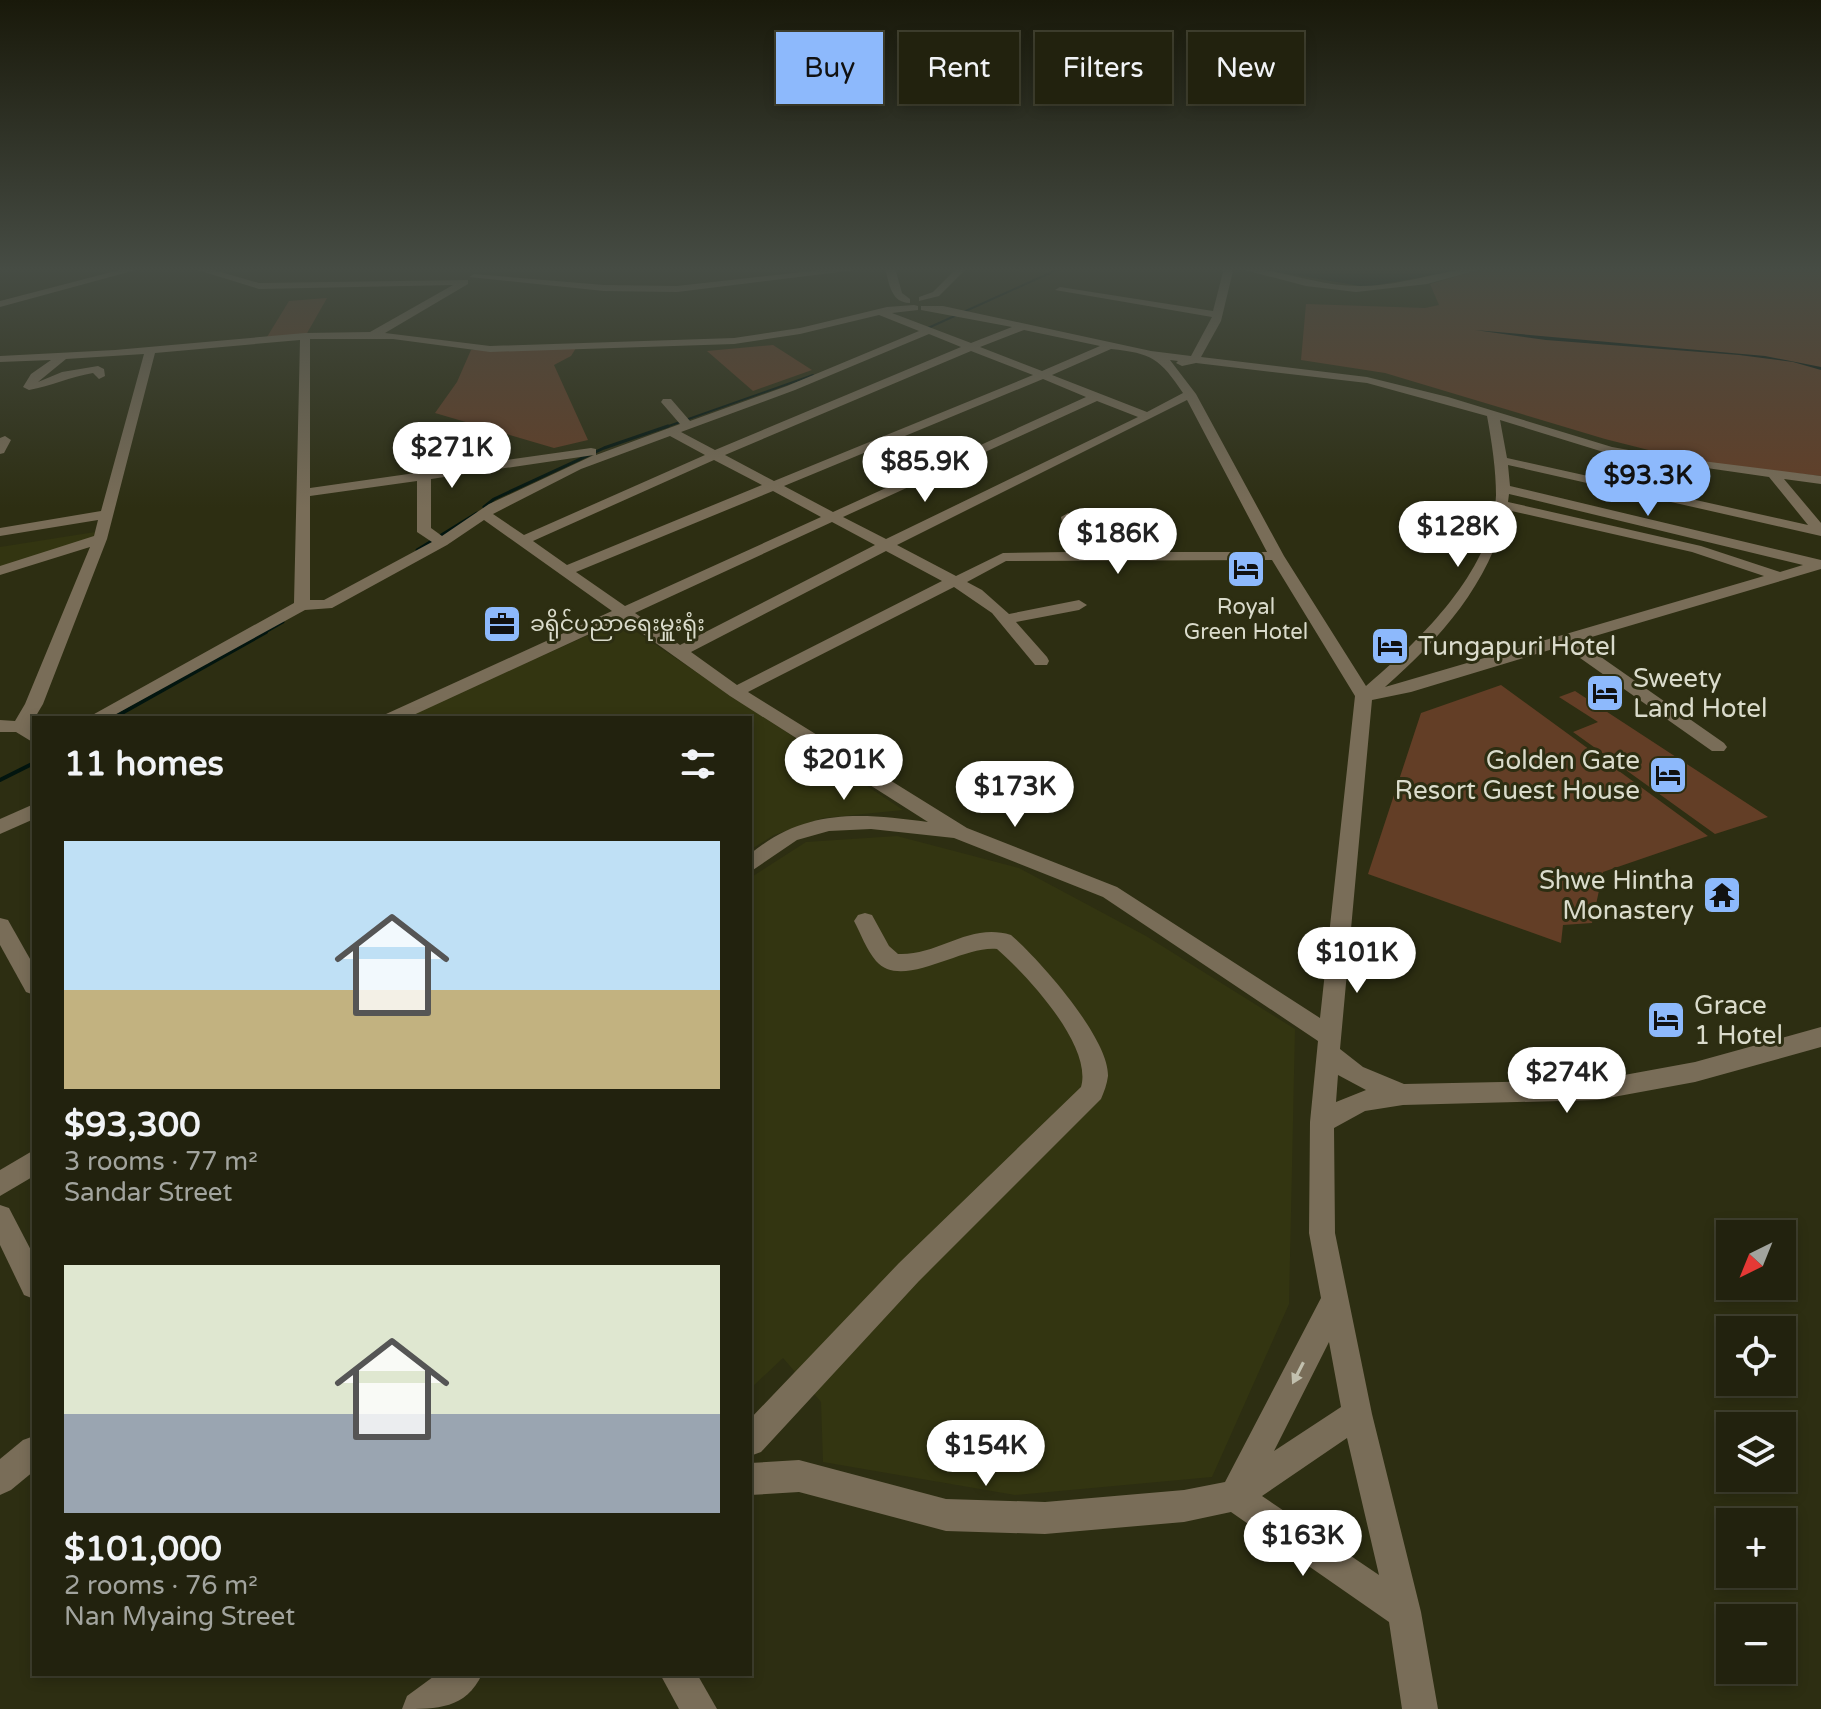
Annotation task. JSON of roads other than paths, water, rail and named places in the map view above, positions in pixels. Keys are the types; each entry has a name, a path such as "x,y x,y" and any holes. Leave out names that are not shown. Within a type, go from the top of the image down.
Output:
{"street":[{"path":"0,359 175,348"},
{"path":"305,348 302,493 310,605"},
{"path":"480,348 528,348"},
{"path":"100,716 310,605 327,605 438,539 576,466 669,431 684,422 791,388 884,348"},
{"path":"522,541 820,408 971,348 1149,417"},
{"path":"565,571 1105,348"},
{"path":"1110,348 1164,360 1194,360 1367,380 1401,387 1610,450 1821,480"},
{"path":"1194,360 1200,348"},
{"path":"0,726 27,732 34,704 100,539 150,350"},
{"path":"63,356 35,376 29,387 53,382 66,374 98,369 99,376"},
{"path":"0,374 17,358"},
{"path":"1164,360 1190,394 1277,556 1364,696 1328,1045 1322,1122 1322,1233 1333,1303 1357,1414 1404,1612 1420,1709"},
{"path":"679,652 884,545 1149,417 1190,394"},
{"path":"396,716 1095,397"},
{"path":"667,402 684,422"},
{"path":"1364,696 1399,667 1460,601 1481,570 1502,505 1501,460 1493,415"},
{"path":"669,431 977,593 1006,619 1041,661"},
{"path":"302,493 597,451"},
{"path":"1501,460 1821,532"},
{"path":"1773,474 1821,532"},
{"path":"424,475 424,532 431,532 438,539"},
{"path":"1501,488 1820,564"},
{"path":"1502,505 1696,549 1781,577"},
{"path":"0,532 107,514"},
{"path":"485,514 736,692 960,833 1110,892 1328,1045 1355,1074 1403,1095"},
{"path":"1068,517 1076,557"},
{"path":"0,571 100,539"},
{"path":"736,692 1003,557 1277,556"},
{"path":"1364,696 1405,688 1820,564"},
{"path":"1006,619 1079,605"},
{"path":"1564,639 1718,747"},
{"path":"0,827 32,812"},
{"path":"752,864 790,835 837,824 890,825 960,833"},
{"path":"752,1439 909,1272 1092,1092 1096,1075 1092,1056 1061,1007 1036,971 1003,941 976,940 907,963 893,961 886,958 865,921"},
{"path":"0,926 32,982"},
{"path":"1322,1122 1361,1101 1403,1095 1597,1090 1695,1072 1821,1037"},
{"path":"0,1184 32,1163"},
{"path":"0,1217 32,1281"},
{"path":"1234,1496 1333,1303"},
{"path":"752,1479 799,1476 946,1515 1045,1518 1184,1506 1234,1496 1357,1414"},
{"path":"0,1479 32,1453"},
{"path":"1234,1496 1404,1612"},
{"path":"420,1709 462,1676"},
{"path":"678,1676 699,1709"}],"waterway":[{"path":"663,428 813,375"},
{"path":"484,507 494,499 604,448 668,426"},
{"path":"417,550 477,513"},
{"path":"262,634 283,622"},
{"path":"117,716 266,632"},
{"path":"0,780 32,764"}],"place":[{"name":"Royal Green Hotel","path":"1246,569"},
{"name":"ခရိုင်ပညာရေးမှူးရုံး","path":"502,624"},
{"name":"Tungapuri Hotel","path":"1390,646"},
{"name":"Sweety Land Hotel","path":"1605,693"},
{"name":"Golden Gate Resort Guest House","path":"1668,775"},
{"name":"Shwe Hintha Monastery","path":"1722,895"},
{"name":"Grace 1 Hotel","path":"1666,1020"}]}
